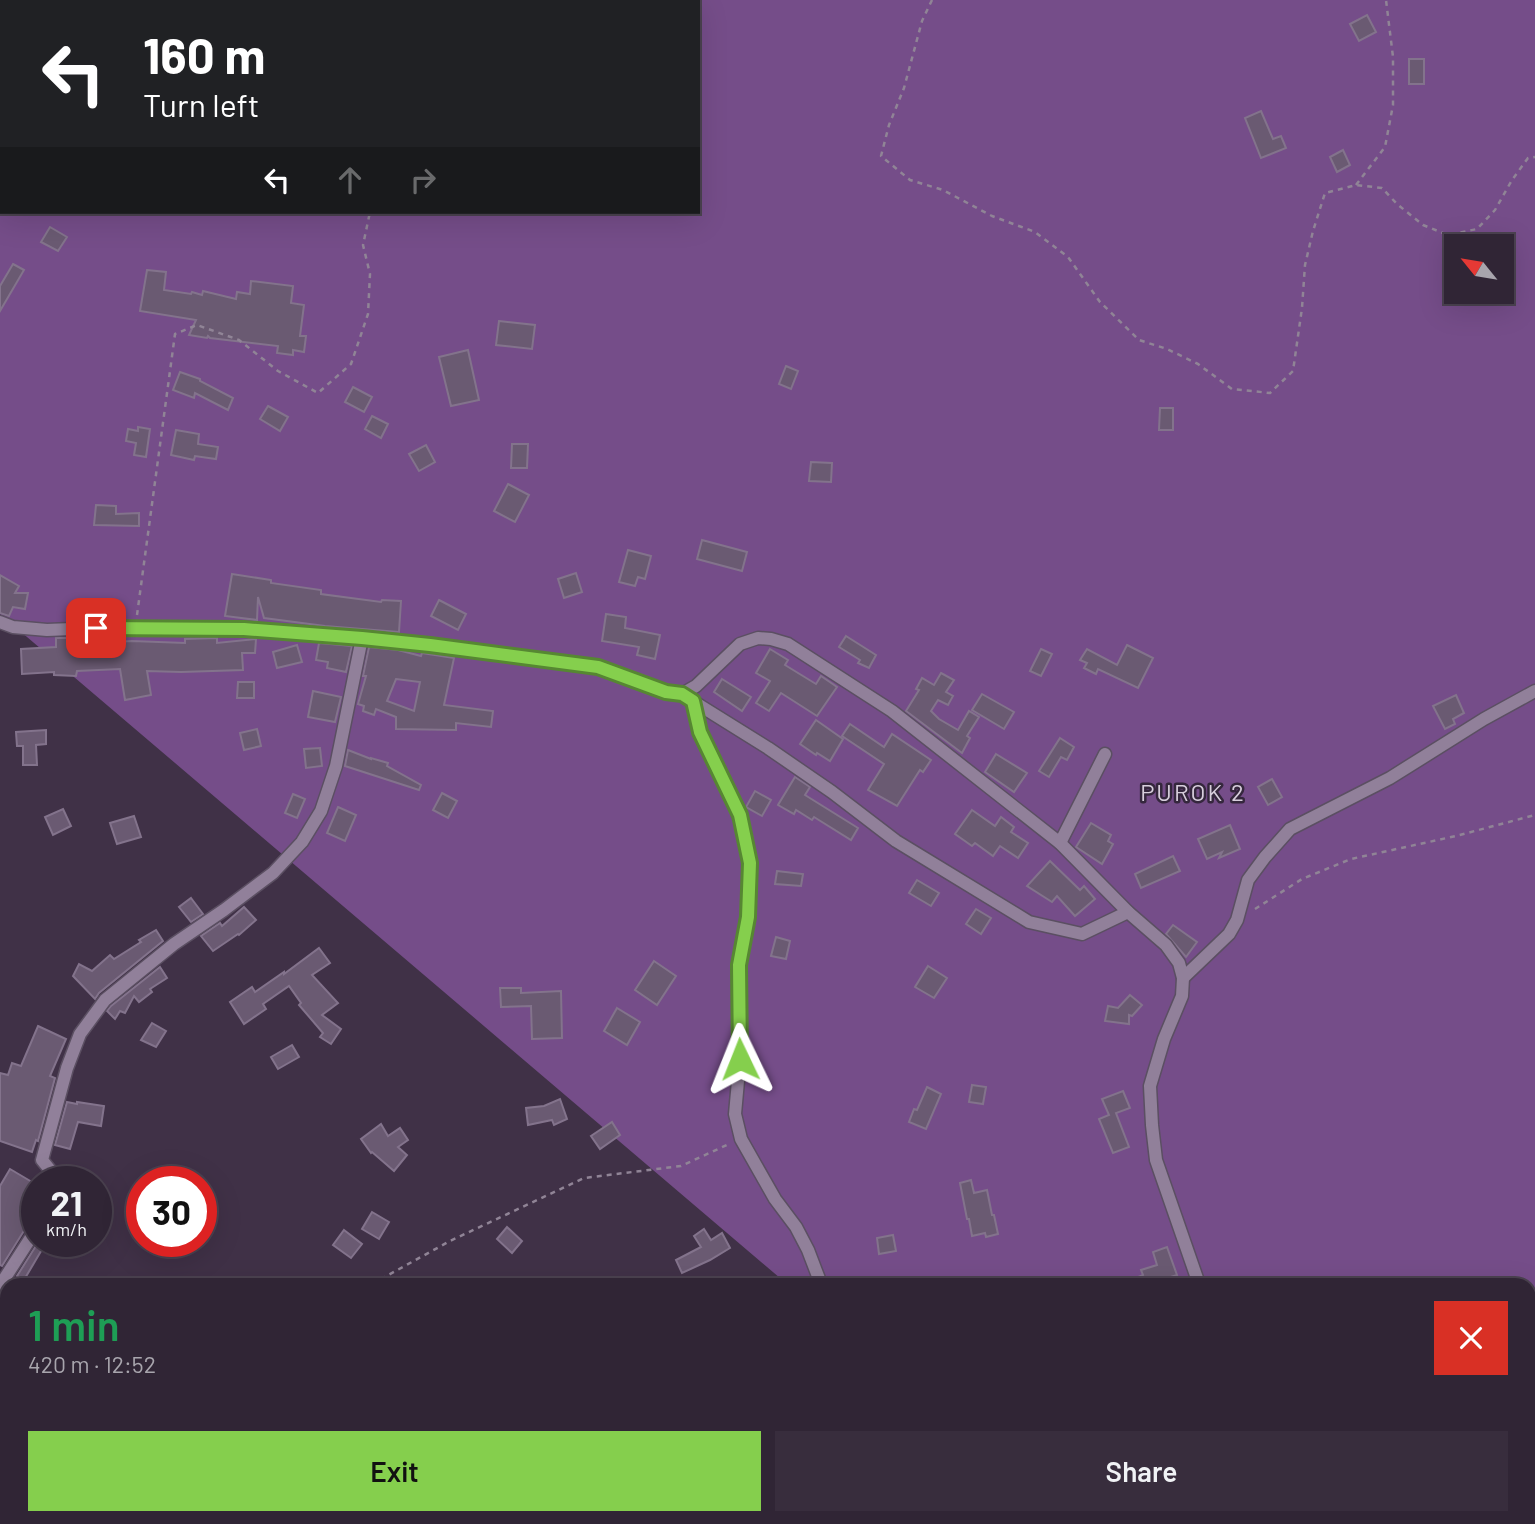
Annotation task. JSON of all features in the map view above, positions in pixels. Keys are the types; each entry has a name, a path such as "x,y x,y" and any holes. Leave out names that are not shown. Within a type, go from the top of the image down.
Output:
{"street":[{"path":"0,622 13,627 47,630 244,629 362,638 598,667 687,697 811,777 895,841 1029,922 1082,934 1128,912"},
{"path":"47,1166 42,1160 68,1068 80,1034 105,1000 174,944 273,873 302,842 321,811 336,766 362,638"},
{"path":"687,697 740,644 758,638 788,644 892,711 1060,843 1128,912 1166,945 1180,963 1184,978 1182,996 1164,1039 1150,1086 1152,1125 1156,1160 1197,1278"},
{"path":"1184,978 1229,934 1237,920 1248,880 1290,829 1391,778 1484,719 1535,691"},
{"path":"687,697 700,732 740,815 750,863 748,917 739,965 740,1059 735,1114 741,1139 775,1199 796,1227 819,1278"},
{"path":"1060,843 1105,754"},
{"path":"5,1278 21,1253"}],"path":[{"path":"932,0 922,21 904,88 888,125 881,156 910,180 943,190 992,216 1035,232 1068,257 1100,302 1139,340 1167,349 1198,364 1232,389 1270,393 1293,371 1305,265 1312,231 1325,193 1356,185 1382,188 1423,225 1448,235 1476,229 1495,210 1528,158 1535,157"},
{"path":"1356,185 1385,147 1393,105 1393,57 1386,0"},
{"path":"136,628 176,334 197,325 239,340 278,371 317,393 351,364 368,314 370,274 363,245 370,214"},
{"path":"1237,920 1302,879 1352,859 1535,815"},
{"path":"383,1278 450,1241 584,1178 681,1166 741,1139"}],"shaded area":[{"path":"700,0 1535,0 1535,1278 780,1278 0,614 0,214 700,214"}],"building":[{"path":"1367,15 1376,32 1359,41 1350,24"},
{"path":"1409,59 1424,59 1424,84 1409,84"},
{"path":"1261,111 1273,139 1281,136 1286,148 1261,158 1245,118"},
{"path":"1343,150 1350,165 1337,172 1330,157"},
{"path":"50,227 67,237 58,251 41,242"},
{"path":"13,264 24,270 0,311 0,286"},
{"path":"147,270 166,272 164,290 202,295 203,291 236,299 237,292 250,294 251,281 293,286 291,303 304,305 300,336 306,336 304,352 293,350 293,355 277,353 278,346 189,335 196,320 140,311"},
{"path":"499,321 535,325 532,349 496,345"},
{"path":"468,350 479,400 451,406 439,357"},
{"path":"786,366 798,371 791,389 779,384"},
{"path":"180,372 200,379 233,398 228,410 195,393 194,398 173,390"},
{"path":"353,387 372,397 364,412 345,402"},
{"path":"268,406 288,417 280,431 260,419"},
{"path":"1160,408 1173,408 1173,430 1159,430"},
{"path":"372,416 388,424 381,438 365,429"},
{"path":"138,427 150,429 146,457 134,455 136,443 126,441 128,429 138,431"},
{"path":"176,430 199,434 198,444 218,447 216,459 195,456 194,460 171,455"},
{"path":"512,444 528,444 527,468 511,468"},
{"path":"426,445 435,462 419,471 409,454"},
{"path":"811,462 832,463 831,482 809,481"},
{"path":"508,484 529,495 515,522 494,511"},
{"path":"96,505 116,506 116,514 139,513 139,526 94,525"},
{"path":"702,540 747,552 742,571 697,559"},
{"path":"628,550 651,556 645,579 638,577 635,586 619,582"},
{"path":"576,573 582,592 564,598 558,579"},
{"path":"232,574 321,590 321,594 381,602 401,601 399,632 264,618 258,597 257,620 225,616"},
{"path":"0,575 19,586 15,593 28,593 25,609 13,607 9,616 0,613"},
{"path":"439,600 466,614 458,630 431,616"},
{"path":"606,614 626,617 625,628 660,635 655,659 637,655 639,647 602,641"},
{"path":"846,636 876,655 869,668 858,663 860,660 839,647"},
{"path":"56,638 78,638 78,644 132,641 185,643 185,639 217,638 217,643 256,639 255,653 242,653 243,670 147,671 151,695 125,700 120,669 77,671 76,676 54,675 54,672 22,674 21,649 56,647"},
{"path":"319,643 352,646 346,672 327,668 328,662 316,660"},
{"path":"297,645 302,662 277,668 273,652"},
{"path":"1127,645 1153,658 1138,688 1098,669 1096,674 1084,668 1087,663 1080,660 1087,649 1117,665"},
{"path":"369,647 421,656 422,653 454,658 444,705 493,711 491,727 456,723 456,730 396,729 396,717 376,709 374,715 363,711 364,706 358,704 366,676 363,676","holes":["396,679 420,682 414,711 387,701"]},
{"path":"770,649 788,660 785,665 816,684 821,676 837,687 817,716 781,693 769,711 756,703 770,681 756,673"},
{"path":"1041,649 1052,654 1041,676 1030,671"},
{"path":"941,673 954,680 946,692 953,696 948,705 938,700 931,711 958,730 969,711 979,717 967,736 970,738 962,753 906,711 919,690 916,689 922,678 934,685"},
{"path":"722,679 751,697 742,711 714,692"},
{"path":"238,682 254,682 254,698 237,698"},
{"path":"313,691 341,697 335,722 308,717"},
{"path":"982,694 1014,712 1004,729 972,710"},
{"path":"1456,695 1464,713 1453,719 1455,724 1445,729 1433,706"},
{"path":"816,720 843,739 830,761 800,744"},
{"path":"850,724 884,747 892,734 931,760 923,772 920,770 897,806 868,790 884,764 842,736"},
{"path":"257,729 261,746 244,750 240,733"},
{"path":"46,730 46,744 36,745 37,765 23,765 23,746 17,746 16,732"},
{"path":"1060,738 1074,747 1067,760 1061,757 1049,777 1039,771"},
{"path":"320,748 322,766 306,768 304,749"},
{"path":"348,750 388,763 387,766 421,785 419,790 345,766"},
{"path":"996,754 1027,773 1014,792 985,772"},
{"path":"795,777 810,787 805,795 858,828 851,840 814,817 812,820 796,810 794,814 778,805"},
{"path":"1272,779 1282,797 1268,805 1258,787"},
{"path":"755,791 771,800 762,816 746,807"},
{"path":"442,793 457,801 448,818 433,810"},
{"path":"293,794 305,799 297,818 285,813"},
{"path":"338,807 356,815 345,841 327,833"},
{"path":"63,809 71,826 53,835 45,817"},
{"path":"972,810 995,826 1001,817 1014,827 1011,832 1028,843 1018,858 1000,846 993,856 975,843 972,846 955,834"},
{"path":"134,816 141,837 117,844 110,823"},
{"path":"1091,823 1111,835 1108,841 1113,844 1102,864 1076,847"},
{"path":"1230,825 1240,849 1219,858 1222,852 1207,859 1198,839"},
{"path":"1173,856 1180,871 1141,888 1135,874"},
{"path":"1050,861 1080,890 1084,886 1095,899 1075,916 1057,896 1052,902 1027,886"},
{"path":"777,871 803,874 801,886 775,884"},
{"path":"917,880 939,893 931,906 909,893"},
{"path":"191,898 203,914 191,922 179,907"},
{"path":"244,907 256,920 239,935 213,951 201,936 220,923 222,926"},
{"path":"976,909 991,918 981,934 966,924"},
{"path":"1173,925 1197,942 1186,957 1166,934"},
{"path":"156,930 163,941 95,999 73,976 79,964 92,971 110,955 114,959"},
{"path":"776,937 790,941 786,959 771,956"},
{"path":"319,948 330,963 312,975 338,1003 322,1015 341,1029 331,1044 320,1037 323,1033 299,1005 301,1003 289,986 263,1004 266,1009 244,1024 230,1002 252,987 255,992"},
{"path":"654,961 676,976 657,1005 635,990"},
{"path":"928,966 947,978 934,998 915,987"},
{"path":"160,967 167,978 150,989 152,992 139,1002 134,996 125,1013 120,1011 115,1019 107,1011 111,1006"},
{"path":"500,988 521,988 521,993 561,991 562,1038 532,1039 531,1006 501,1007"},
{"path":"1130,995 1142,1005 1132,1016 1129,1015 1129,1024 1105,1021 1108,1006 1118,1008"},
{"path":"617,1008 640,1022 627,1045 604,1031"},
{"path":"152,1023 166,1031 156,1047 141,1040"},
{"path":"38,1026 66,1039 50,1076 55,1078 38,1141 36,1140 32,1152 0,1141 0,1073 8,1075 12,1063 21,1066"},
{"path":"292,1045 299,1057 278,1069 271,1057"},
{"path":"972,1085 986,1087 983,1104 969,1102"},
{"path":"927,1087 941,1094 926,1129 909,1122"},
{"path":"1123,1091 1130,1108 1116,1113 1129,1147 1113,1153 1099,1119 1109,1115 1102,1099"},
{"path":"560,1099 567,1119 554,1125 552,1120 528,1125 526,1108 544,1106"},
{"path":"67,1102 104,1106 101,1126 78,1122 70,1149 55,1145"},
{"path":"612,1122 620,1135 600,1149 591,1136"},
{"path":"381,1124 388,1136 400,1128 408,1140 398,1147 407,1155 394,1171 371,1153 361,1139"},
{"path":"10,1169 21,1176 21,1236 2,1266 0,1265 0,1186"},
{"path":"971,1180 974,1193 987,1190 998,1234 972,1236 960,1183"},
{"path":"372,1212 389,1222 379,1239 362,1229"},
{"path":"507,1227 522,1241 512,1253 497,1239"},
{"path":"704,1229 711,1240 722,1233 730,1248 682,1273 676,1260 701,1247 694,1236"},
{"path":"344,1230 362,1244 351,1258 333,1245"},
{"path":"893,1235 896,1251 879,1254 877,1238"},
{"path":"1167,1247 1177,1275 1168,1278 1136,1278 1143,1275 1141,1270 1157,1265 1153,1252"},
{"path":"29,1257 38,1257 25,1278 17,1276"}],"district":[{"name":"PUROK 2","path":"1193,791"}],"route":[{"path":"96,628 244,629 430,645 598,667 666,692 682,694 693,701 700,732 740,815 750,863 748,917 739,965 740,1059"}]}
